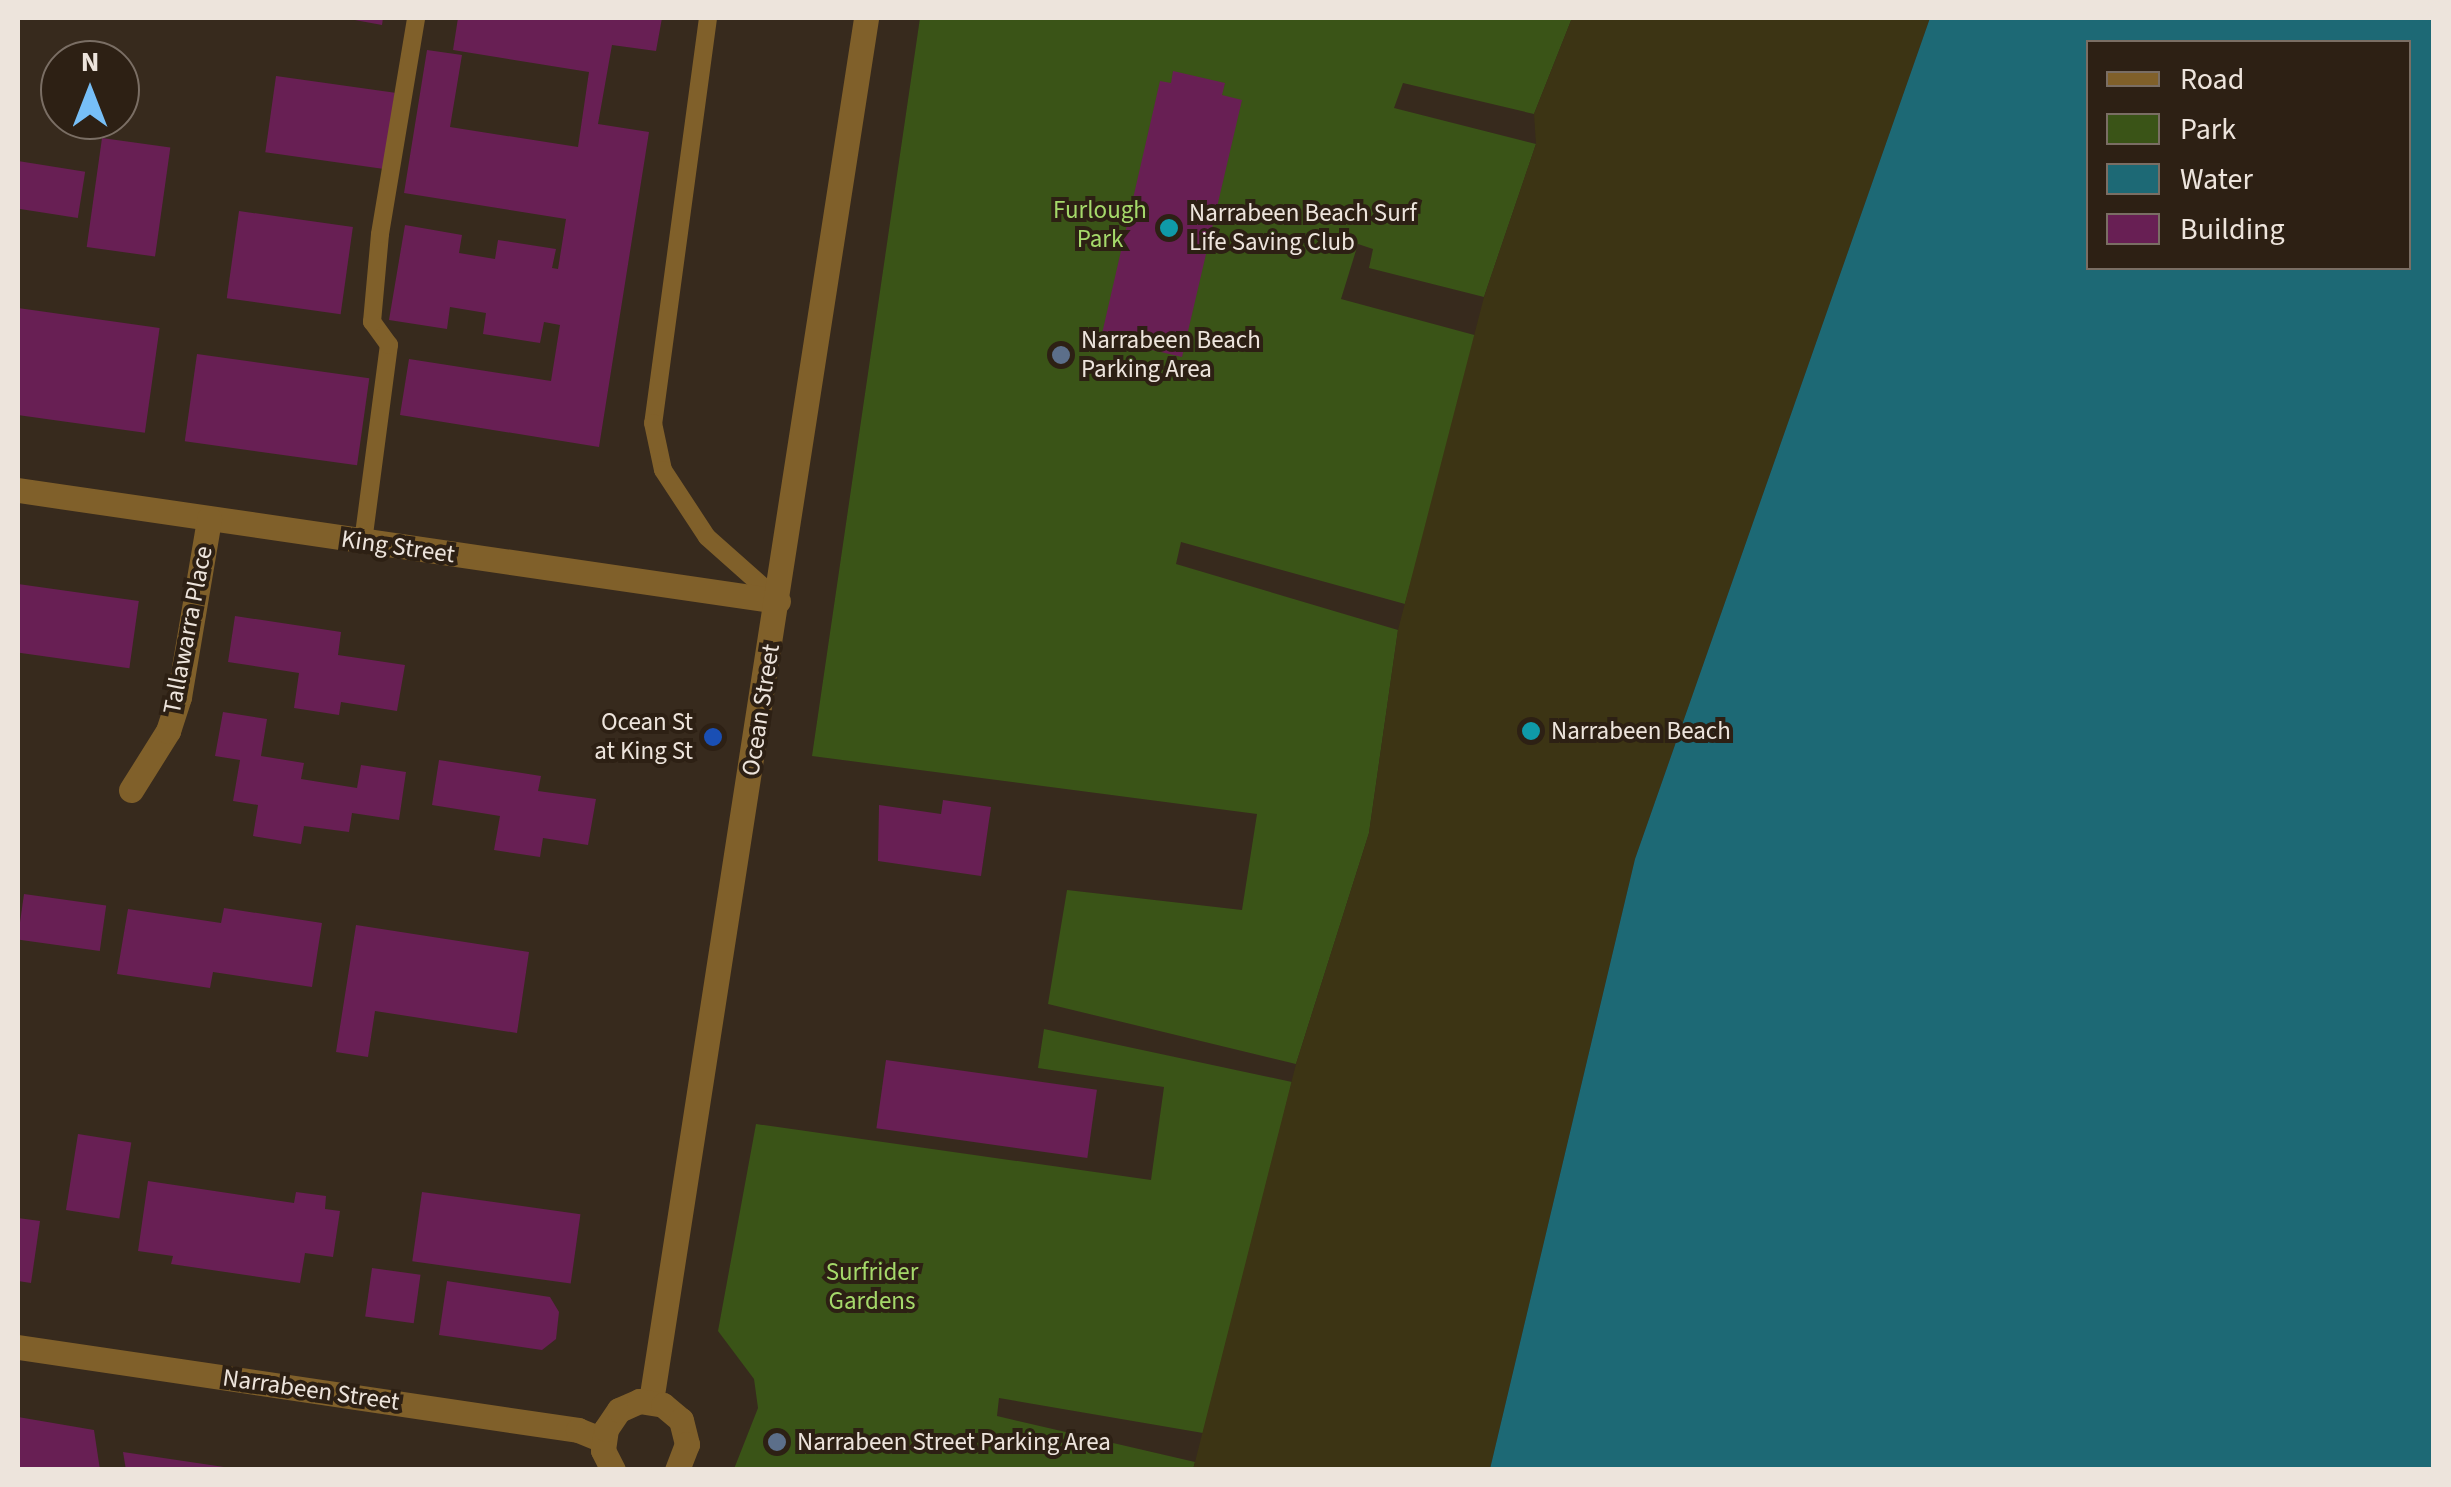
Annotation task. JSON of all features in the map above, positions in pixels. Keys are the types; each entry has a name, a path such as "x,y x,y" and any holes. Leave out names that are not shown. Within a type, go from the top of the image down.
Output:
{"street":[{"name":"Ocean Street","path":"651,1401 866,18"},
{"name":"King Street","path":"18,490 778,600"},
{"name":"Tallawarra Place","path":"131,790 168,731 179,697 208,519"},
{"name":"Narrabeen Street","path":"18,1347 578,1430 603,1440"},
{"path":"612,1470 603,1440 619,1410 651,1401 673,1411 686,1432 678,1470"}],"lane":[{"path":"364,542 389,345 372,322 380,234 416,18"},
{"path":"708,18 653,423 663,470 707,537 778,600"}],"green space":[{"name":"Furlough Park","path":"920,18 1572,18 1534,114 1403,83 1394,108 1536,144 1484,297 1369,268 1373,249 1358,244 1341,299 1478,336 1405,604 1181,542 1176,564 1398,630 1369,833 1296,1064 1048,1004 1067,890 1242,910 1257,814 812,756"},
{"name":"Surfrider Gardens","path":"1044,1029 1292,1082 1203,1433 999,1398 997,1416 1195,1462 1193,1469 734,1469 758,1408 754,1379 718,1331 756,1124 1151,1180 1164,1087 1038,1068"}],"sand":[{"name":"Narrabeen Beach","path":"1572,18 1930,18 1635,859 1490,1469 1193,1470 1296,1064 1369,833 1398,630 1484,297 1536,144 1534,114"}],"water":[{"path":"1930,18 2433,18 2433,1469 1490,1469 1635,859"}],"building":[{"path":"344,18 383,18 382,25"},
{"path":"458,18 662,18 656,51 612,45 598,124 649,132 599,447 400,415 409,359 551,381 560,325 544,322 540,343 483,334 486,313 450,307 447,329 389,320 405,225 462,235 459,253 495,259 498,240 556,249 552,268 558,269 566,219 404,193 427,50 462,55 450,127 578,147 589,72 453,50"},
{"name":"Narrabeen Beach Surf Life Saving Club","path":"1173,71 1225,83 1222,95 1242,100 1182,357 1101,338 1160,81 1171,83"},
{"path":"276,76 395,93 384,169 265,152"},
{"path":"102,140 170,148 155,257 87,247"},
{"path":"18,161 85,172 78,218 18,209"},
{"path":"239,211 353,227 341,314 227,298"},
{"path":"18,308 160,328 145,433 18,415"},
{"path":"197,354 369,378 357,465 185,441"},
{"path":"18,584 139,601 129,668 18,653"},
{"path":"235,616 341,632 338,655 405,665 397,711 341,702 339,715 294,708 299,673 228,662"},
{"path":"223,712 267,719 261,756 304,763 301,779 357,788 361,765 406,772 399,820 352,813 349,832 304,826 301,844 253,836 258,805 233,801 240,760 215,756"},
{"path":"439,760 541,776 538,791 596,799 588,845 543,838 540,857 494,850 500,816 432,805"},
{"path":"943,800 991,807 981,876 878,861 879,805 941,814"},
{"path":"24,894 106,906 100,951 18,940"},
{"path":"224,908 322,923 312,987 213,972 210,988 117,974 128,909 221,923"},
{"path":"356,925 529,952 517,1033 375,1011 368,1057 336,1052"},
{"path":"886,1060 1097,1090 1087,1158 876,1128"},
{"path":"78,1134 131,1142 119,1218 66,1210"},
{"path":"148,1181 294,1203 296,1192 326,1196 325,1209 340,1211 333,1257 305,1253 300,1283 171,1264 173,1256 138,1251"},
{"path":"422,1192 580,1214 571,1284 412,1261"},
{"path":"18,1218 40,1221 31,1283 18,1281"},
{"path":"372,1268 421,1275 414,1323 365,1317"},
{"path":"447,1281 550,1297 559,1312 556,1339 542,1350 439,1335"},
{"path":"18,1417 94,1430 100,1470 18,1470"},
{"path":"123,1452 224,1467 224,1470 126,1470"}],"place":[{"name":"Narrabeen Beach Surf Life Saving Club","path":"1169,228"},
{"name":"Narrabeen Beach Parking Area","path":"1061,355"},
{"name":"Narrabeen Beach","path":"1531,731"},
{"name":"Ocean St at King St","path":"713,737"},
{"name":"Narrabeen Street Parking Area","path":"777,1442"}]}
